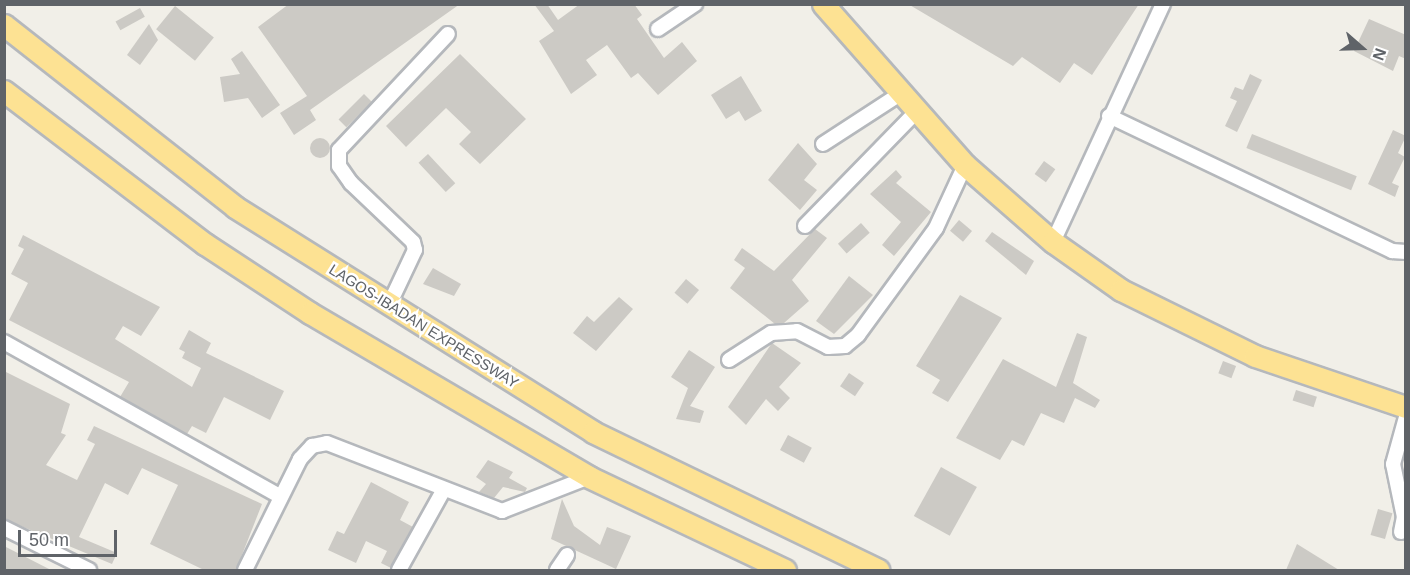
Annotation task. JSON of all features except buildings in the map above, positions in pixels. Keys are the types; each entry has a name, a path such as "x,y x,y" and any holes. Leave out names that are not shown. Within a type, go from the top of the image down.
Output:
{"highway":[{"path":"823,4 965,165 1053,242 1121,290 1207,335 1406,407"},
{"name":"LAGOS-IBADAN EXPRESSWAY","path":"4,26 235,207 593,432 878,570"},
{"path":"4,91 205,244 310,313 589,477 785,570"}],"street":[{"path":"658,29 695,4"},
{"path":"1053,242 1109,116 1163,4"},
{"path":"389,304 415,250 413,242 351,183 339,166 339,150 448,34"},
{"path":"823,144 900,94"},
{"path":"805,226 916,112"},
{"path":"1109,116 1392,250 1406,252"},
{"path":"729,360 771,333 797,331 828,347 845,346 858,335 936,228 965,165"},
{"path":"4,342 281,496"},
{"path":"1401,532 1404,517 1393,464 1406,417"},
{"path":"245,570 300,459 312,446 327,443 443,491 502,511 589,477"},
{"path":"399,570 443,491"},
{"path":"4,528 89,570"},
{"path":"557,570 567,555"}]}
